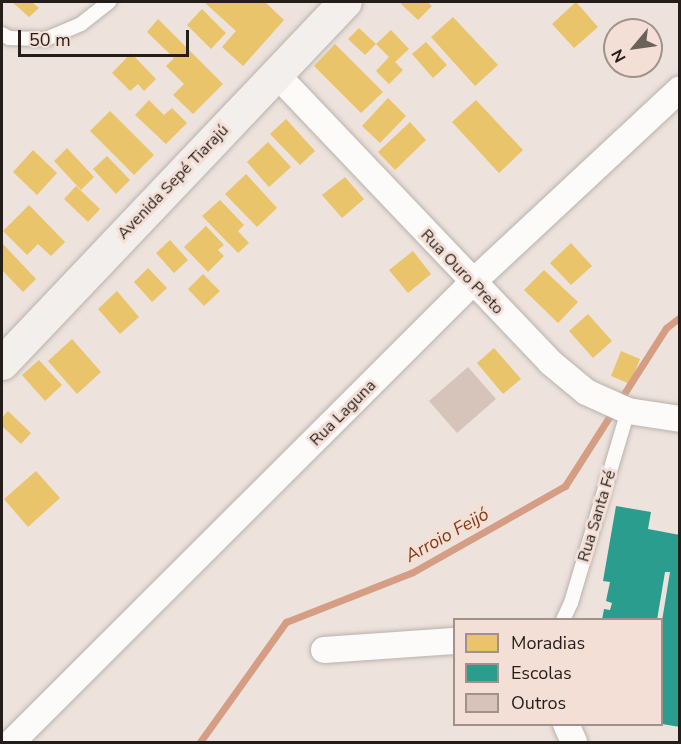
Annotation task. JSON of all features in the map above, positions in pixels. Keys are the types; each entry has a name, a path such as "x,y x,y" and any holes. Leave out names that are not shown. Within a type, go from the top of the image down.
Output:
{"street":[{"name":"Avenida Sepé Tiarajú","path":"2,363 345,2"},
{"name":"Rua Ouro Preto","path":"276,74 472,284 550,363 586,392 628,411 680,419"},
{"name":"Rua Laguna","path":"12,742 472,284 680,89"},
{"path":"324,650 453,641"},
{"path":"567,726 574,742"}],"lane":[{"path":"2,34 9,38 46,39 81,24 109,2"},
{"name":"Rua Santa Fé","path":"564,618 571,603 628,411"}],"building: Moradias":[{"path":"12,2 32,2 39,8 29,17"},
{"path":"204,2 265,2 284,20 243,66 222,47 236,31"},
{"path":"403,2 427,2 432,6 418,20 401,4"},
{"path":"576,2 598,27 574,48 552,24"},
{"path":"202,9 226,33 211,49 187,25"},
{"path":"453,17 498,65 475,86 431,37"},
{"path":"158,19 223,84 193,114 173,95 184,84 166,66 174,58 147,32"},
{"path":"359,28 376,44 365,55 348,39"},
{"path":"391,30 409,49 395,62 403,70 389,84 376,71 389,57 376,44"},
{"path":"426,42 447,65 433,78 412,54"},
{"path":"335,44 383,92 361,113 314,66"},
{"path":"131,53 156,79 144,91 138,84 130,91 112,73"},
{"path":"388,98 406,116 380,143 362,126"},
{"path":"149,100 164,115 172,108 187,123 166,144 135,115"},
{"path":"476,100 523,150 499,173 452,122"},
{"path":"110,111 154,155 134,175 90,131"},
{"path":"286,119 315,151 300,165 270,134"},
{"path":"410,122 426,140 395,170 378,152"},
{"path":"268,142 291,167 269,187 247,162"},
{"path":"67,148 94,177 81,190 54,161"},
{"path":"33,150 57,173 37,195 13,172"},
{"path":"107,156 130,180 116,194 93,169"},
{"path":"246,174 277,208 257,227 225,194"},
{"path":"345,177 364,199 342,218 322,195"},
{"path":"76,186 100,209 88,222 64,199"},
{"path":"220,200 244,225 238,231 249,243 238,253 202,216"},
{"path":"29,205 65,242 51,256 38,244 27,255 3,231"},
{"path":"206,226 224,245 218,250 224,256 208,272 184,247"},
{"path":"170,240 188,260 174,273 156,253"},
{"path":"2,243 36,279 23,292 2,270"},
{"path":"571,243 592,266 571,285 550,263"},
{"path":"413,251 431,274 408,293 389,270"},
{"path":"148,268 167,288 152,302 134,282"},
{"path":"544,270 578,302 558,323 524,290"},
{"path":"203,274 220,291 204,306 188,289"},
{"path":"117,291 139,317 120,334 98,309"},
{"path":"588,314 612,341 593,358 569,331"},
{"path":"72,339 101,372 77,394 48,361"},
{"path":"494,348 521,379 503,394 477,363"},
{"path":"621,351 640,359 630,384 611,376"},
{"path":"39,360 62,385 45,401 22,375"},
{"path":"8,411 31,433 21,444 2,426 2,418"},
{"path":"36,471 60,498 28,527 4,499"}],"building: Escolas":[{"path":"616,506 651,512 648,529 680,535 680,727 663,724 662,618 670,572 665,572 657,618 602,618 604,609 610,610 612,603 606,601 610,582 603,581"}],"building: Outros":[{"path":"468,367 496,399 457,433 429,401"}],"waterway":[{"name":"Arroio Feijó","path":"200,742 286,622 413,572 565,486 666,328 680,317"}]}
